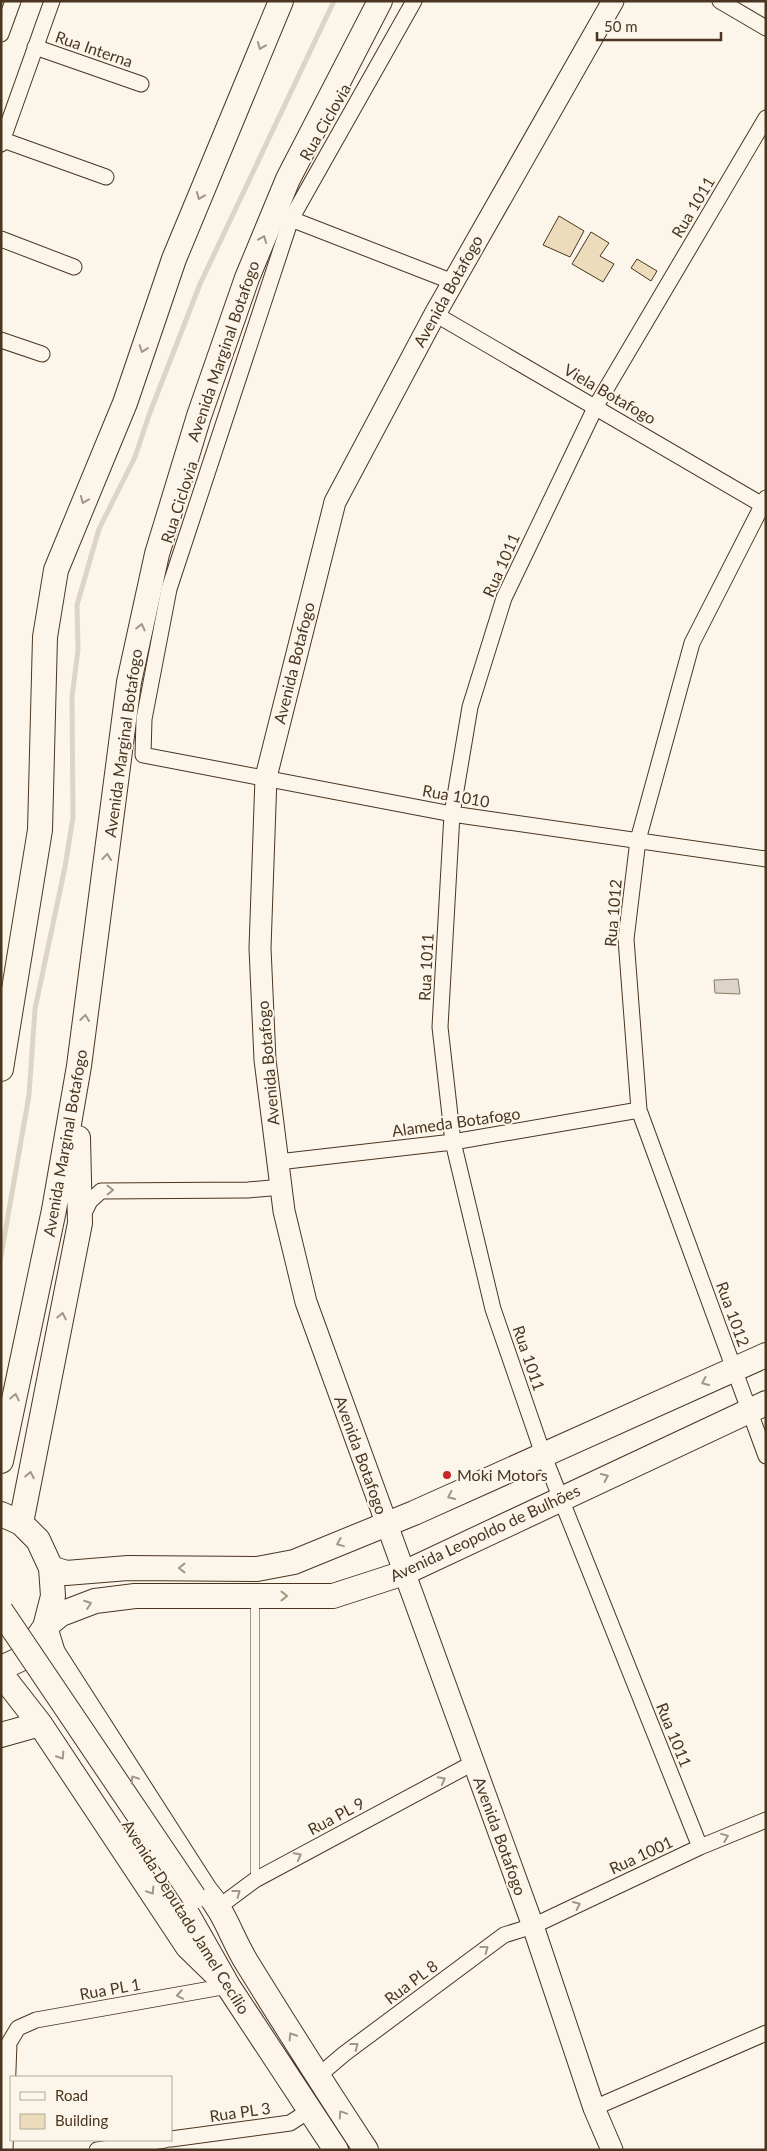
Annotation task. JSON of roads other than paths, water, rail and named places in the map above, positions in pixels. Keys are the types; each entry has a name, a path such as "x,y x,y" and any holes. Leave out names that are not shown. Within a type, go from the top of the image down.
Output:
{"main road":[{"path":"1,1069 26,929 40,830 45,637 56,570 125,403 174,259 280,1"},
{"name":"Avenida Marginal Botafogo","path":"1,1461 54,1210 79,1066 129,682 158,554 199,416 247,278 288,179 380,1"},
{"path":"1,1668 23,1658 45,1627 53,1596 52,1568 38,1540 11,1518 80,1223 78,1194 79,1066"},
{"path":"52,1568 66,1572 128,1568 257,1569 294,1562 386,1525 766,1355"},
{"name":"Avenida Leopoldo de Bulhões","path":"45,1627 61,1614 95,1601 135,1596 333,1596 404,1573 757,1407"},
{"name":"Avenida Deputado Jamel Cecílio","path":"1,1611 190,1904 228,1986 336,2150"},
{"name":"Avenida Deputado Jamel Cecílio","path":"45,1627 52,1653 205,1890 220,1906 244,1958 317,2077 366,2150"},
{"name":"Avenida Deputado Jamel Cecílio","path":"1,1635 190,1904 244,1958"},
{"path":"1,1674 40,1724 188,1947 228,1986"},
{"path":"1,1735 40,1724"}],"street":[{"path":"1,34 13,1"},
{"name":"Rua Interna","path":"52,1 3,134 106,177"},
{"name":"Rua Ciclovia","path":"143,755 144,719 169,589 291,219 414,1"},
{"name":"Avenida Botafogo","path":"612,2150 594,2108 533,1926 306,1302 284,1210 265,1060 260,948 266,777 335,502 435,314 613,1"},
{"path":"720,1 766,28"},
{"name":"Rua Interna","path":"36,47 141,84"},
{"name":"Rua 1011","path":"700,1847 543,1454 493,1309 453,1142 440,1027 452,814 470,706 504,598 596,406 766,118"},
{"path":"291,219 453,282"},
{"path":"1,239 74,267"},
{"name":"Viela Botafogo","path":"435,314 764,503"},
{"path":"1,340 42,354"},
{"name":"Rua 1012","path":"764,503 692,643 638,840 626,940 639,1110 734,1369 757,1407 766,1456"},
{"name":"Rua 1010","path":"143,755 452,814 766,859"},
{"name":"Alameda Botafogo","path":"278,1162 453,1142 639,1110"},
{"path":"80,1223 90,1201 101,1191 282,1188"},
{"name":"Rua PL 9","path":"220,1906 255,1880 473,1763"},
{"name":"Rua 1001","path":"533,1926 700,1847 766,1820"},
{"name":"Rua PL 8","path":"317,2077 344,2054 504,1934 533,1926"},
{"name":"Rua PL 1","path":"5,2150 9,2043 18,2028 36,2020 228,1986"},
{"path":"594,2108 766,2033"},
{"name":"Rua PL 3","path":"172,2139 290,2123 310,2110"},
{"path":"97,2150 158,2141"}],"lane":[{"path":"255,1596 255,1880"}],"waterway":[{"path":"1,1256 29,1095 35,1009 65,867 73,817 72,697 78,650 77,605 99,529 135,457 149,415 200,284 334,1"}],"place":[{"name":"Moki Motors","path":"447,1475"}]}
